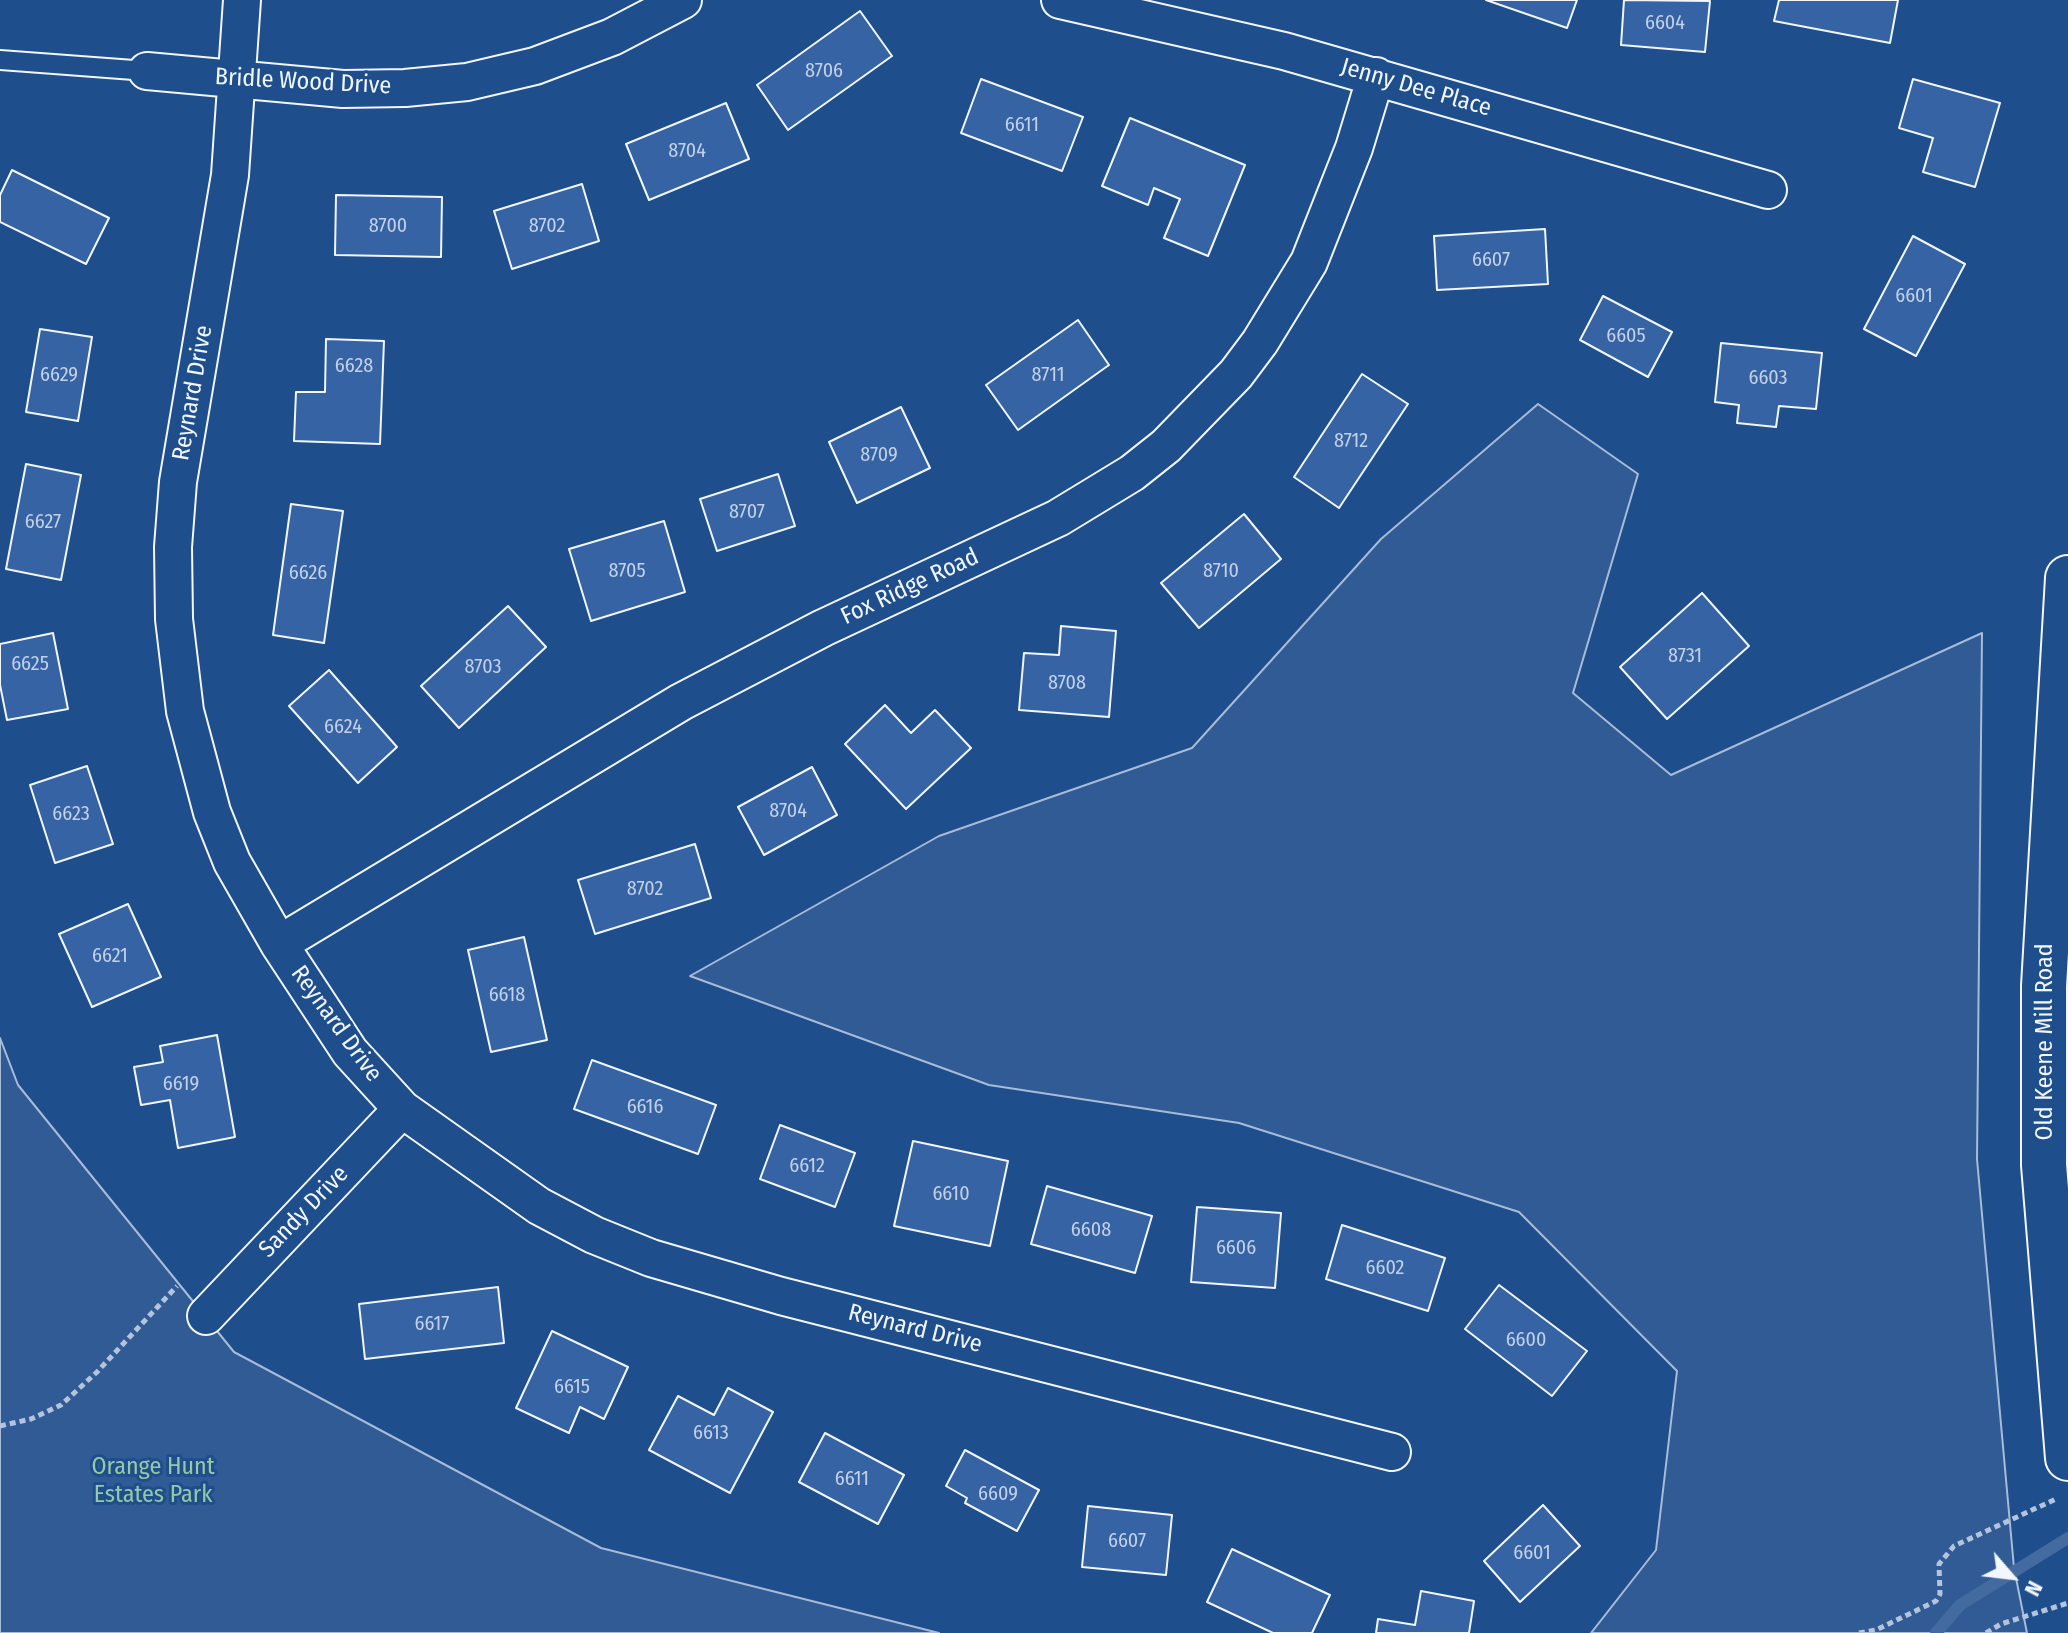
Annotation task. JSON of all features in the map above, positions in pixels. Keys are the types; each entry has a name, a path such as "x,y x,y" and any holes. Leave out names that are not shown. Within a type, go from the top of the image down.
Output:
{"main road":[{"name":"Old Keene Mill Road","path":"2068,578 2044,986 2044,1165 2068,1458"}],"street":[{"name":"Reynard Drive","path":"242,0 230,175 178,482 173,547 174,619 185,711 212,812 232,862 279,944 350,1052 402,1109 539,1206 594,1235 651,1258 781,1296 1302,1426 1392,1452"},
{"name":"Bridle Wood Drive","path":"147,71 343,89 405,88 467,82 535,66 612,37 683,0"},
{"name":"Jenny Dee Place","path":"1060,0 1284,51 1768,190"},
{"name":"Fox Ridge Road","path":"279,944 681,702 823,628 1058,518 1132,473 1166,446 1236,374 1260,342 1309,262 1350,161 1376,76"},
{"name":"Sandy Drive","path":"206,1316 402,1109"}],"lane":[{"path":"0,60 147,71"}],"path":[{"path":"0,1426 31,1419 61,1405 97,1372 179,1284"},
{"path":"1859,1633 1876,1630 1936,1601 1940,1594 1939,1564 1954,1546 2068,1493"},
{"path":"1986,1633 2001,1624 2068,1603"}],"shaded area":[{"path":"1538,404 1638,474 1573,693 1671,775 1982,633 1977,1159 2014,1568 2027,1633 1591,1633 1656,1550 1677,1371 1519,1212 1239,1123 989,1085 690,976 939,836 1192,748 1381,539"},
{"name":"Orange Hunt Estates Park","path":"0,1038 18,1085 234,1352 601,1548 939,1633 0,1633"}],"building":[{"path":"1486,0 1577,0 1567,28"},
{"path":"1624,0 1710,1 1705,52 1621,45"},
{"path":"1779,0 1898,0 1890,43 1774,21"},
{"path":"860,11 892,56 788,130 757,85"},
{"path":"981,79 1083,117 1062,171 961,133"},
{"path":"1913,79 2000,103 1975,187 1923,172 1933,138 1899,128"},
{"path":"726,103 749,159 649,200 626,144"},
{"path":"1130,118 1245,165 1208,256 1164,238 1180,199 1154,188 1148,205 1102,186"},
{"path":"12,170 109,218 86,264 0,222 0,195"},
{"path":"582,184 599,241 512,269 494,211"},
{"path":"336,195 442,197 441,257 335,255"},
{"path":"1545,229 1548,284 1437,290 1434,236"},
{"path":"1913,236 1965,264 1916,356 1864,329"},
{"path":"1603,296 1672,332 1648,377 1580,340"},
{"path":"1078,320 1109,365 1018,430 986,385"},
{"path":"40,329 92,337 78,421 26,412"},
{"path":"326,339 384,341 380,444 294,441 296,392 325,392"},
{"path":"1721,343 1822,353 1816,409 1779,406 1776,427 1737,423 1739,405 1715,402"},
{"path":"1362,374 1408,404 1339,508 1294,477"},
{"path":"901,407 930,468 857,503 829,442"},
{"path":"26,464 81,475 61,580 6,569"},
{"path":"778,474 795,526 717,551 700,499"},
{"path":"291,504 343,511 324,643 273,635"},
{"path":"1244,514 1281,559 1199,628 1161,583"},
{"path":"664,521 685,592 591,621 569,549"},
{"path":"1702,593 1749,646 1667,719 1620,667"},
{"path":"508,606 546,647 459,728 421,686"},
{"path":"1061,626 1116,631 1109,717 1019,710 1024,653 1059,655"},
{"path":"53,633 68,709 7,720 0,685 0,644"},
{"path":"329,670 397,747 358,783 289,706"},
{"path":"885,705 911,733 935,710 971,748 906,809 845,744"},
{"path":"87,766 113,844 55,863 30,785"},
{"path":"812,767 837,815 764,855 738,807"},
{"path":"695,844 711,898 595,934 578,880"},
{"path":"128,904 161,977 92,1007 59,934"},
{"path":"524,937 547,1040 491,1052 468,950"},
{"path":"217,1035 235,1137 178,1148 170,1100 141,1105 134,1067 163,1062 160,1046"},
{"path":"592,1060 716,1105 698,1154 574,1109"},
{"path":"780,1125 855,1153 835,1207 760,1179"},
{"path":"913,1141 1008,1161 990,1246 894,1226"},
{"path":"1047,1186 1152,1216 1135,1273 1031,1244"},
{"path":"1197,1207 1281,1213 1275,1288 1191,1282"},
{"path":"1342,1225 1445,1258 1428,1311 1326,1279"},
{"path":"1499,1285 1587,1351 1552,1396 1465,1329"},
{"path":"498,1287 504,1343 365,1359 359,1304"},
{"path":"552,1331 628,1367 604,1419 580,1407 569,1433 516,1408"},
{"path":"728,1388 773,1412 730,1493 649,1450 678,1396 714,1415"},
{"path":"825,1433 904,1475 878,1524 799,1482"},
{"path":"965,1450 1039,1490 1017,1531 965,1503 967,1498 946,1486"},
{"path":"1543,1505 1580,1546 1520,1602 1484,1561"},
{"path":"1088,1506 1172,1515 1166,1575 1082,1567"},
{"path":"1232,1549 1330,1595 1312,1633 1273,1633 1207,1602"},
{"path":"1421,1591 1474,1601 1469,1633 1376,1633 1378,1619 1415,1625"}],"waterway":[{"path":"1936,1633 1960,1605 2068,1538"}]}
